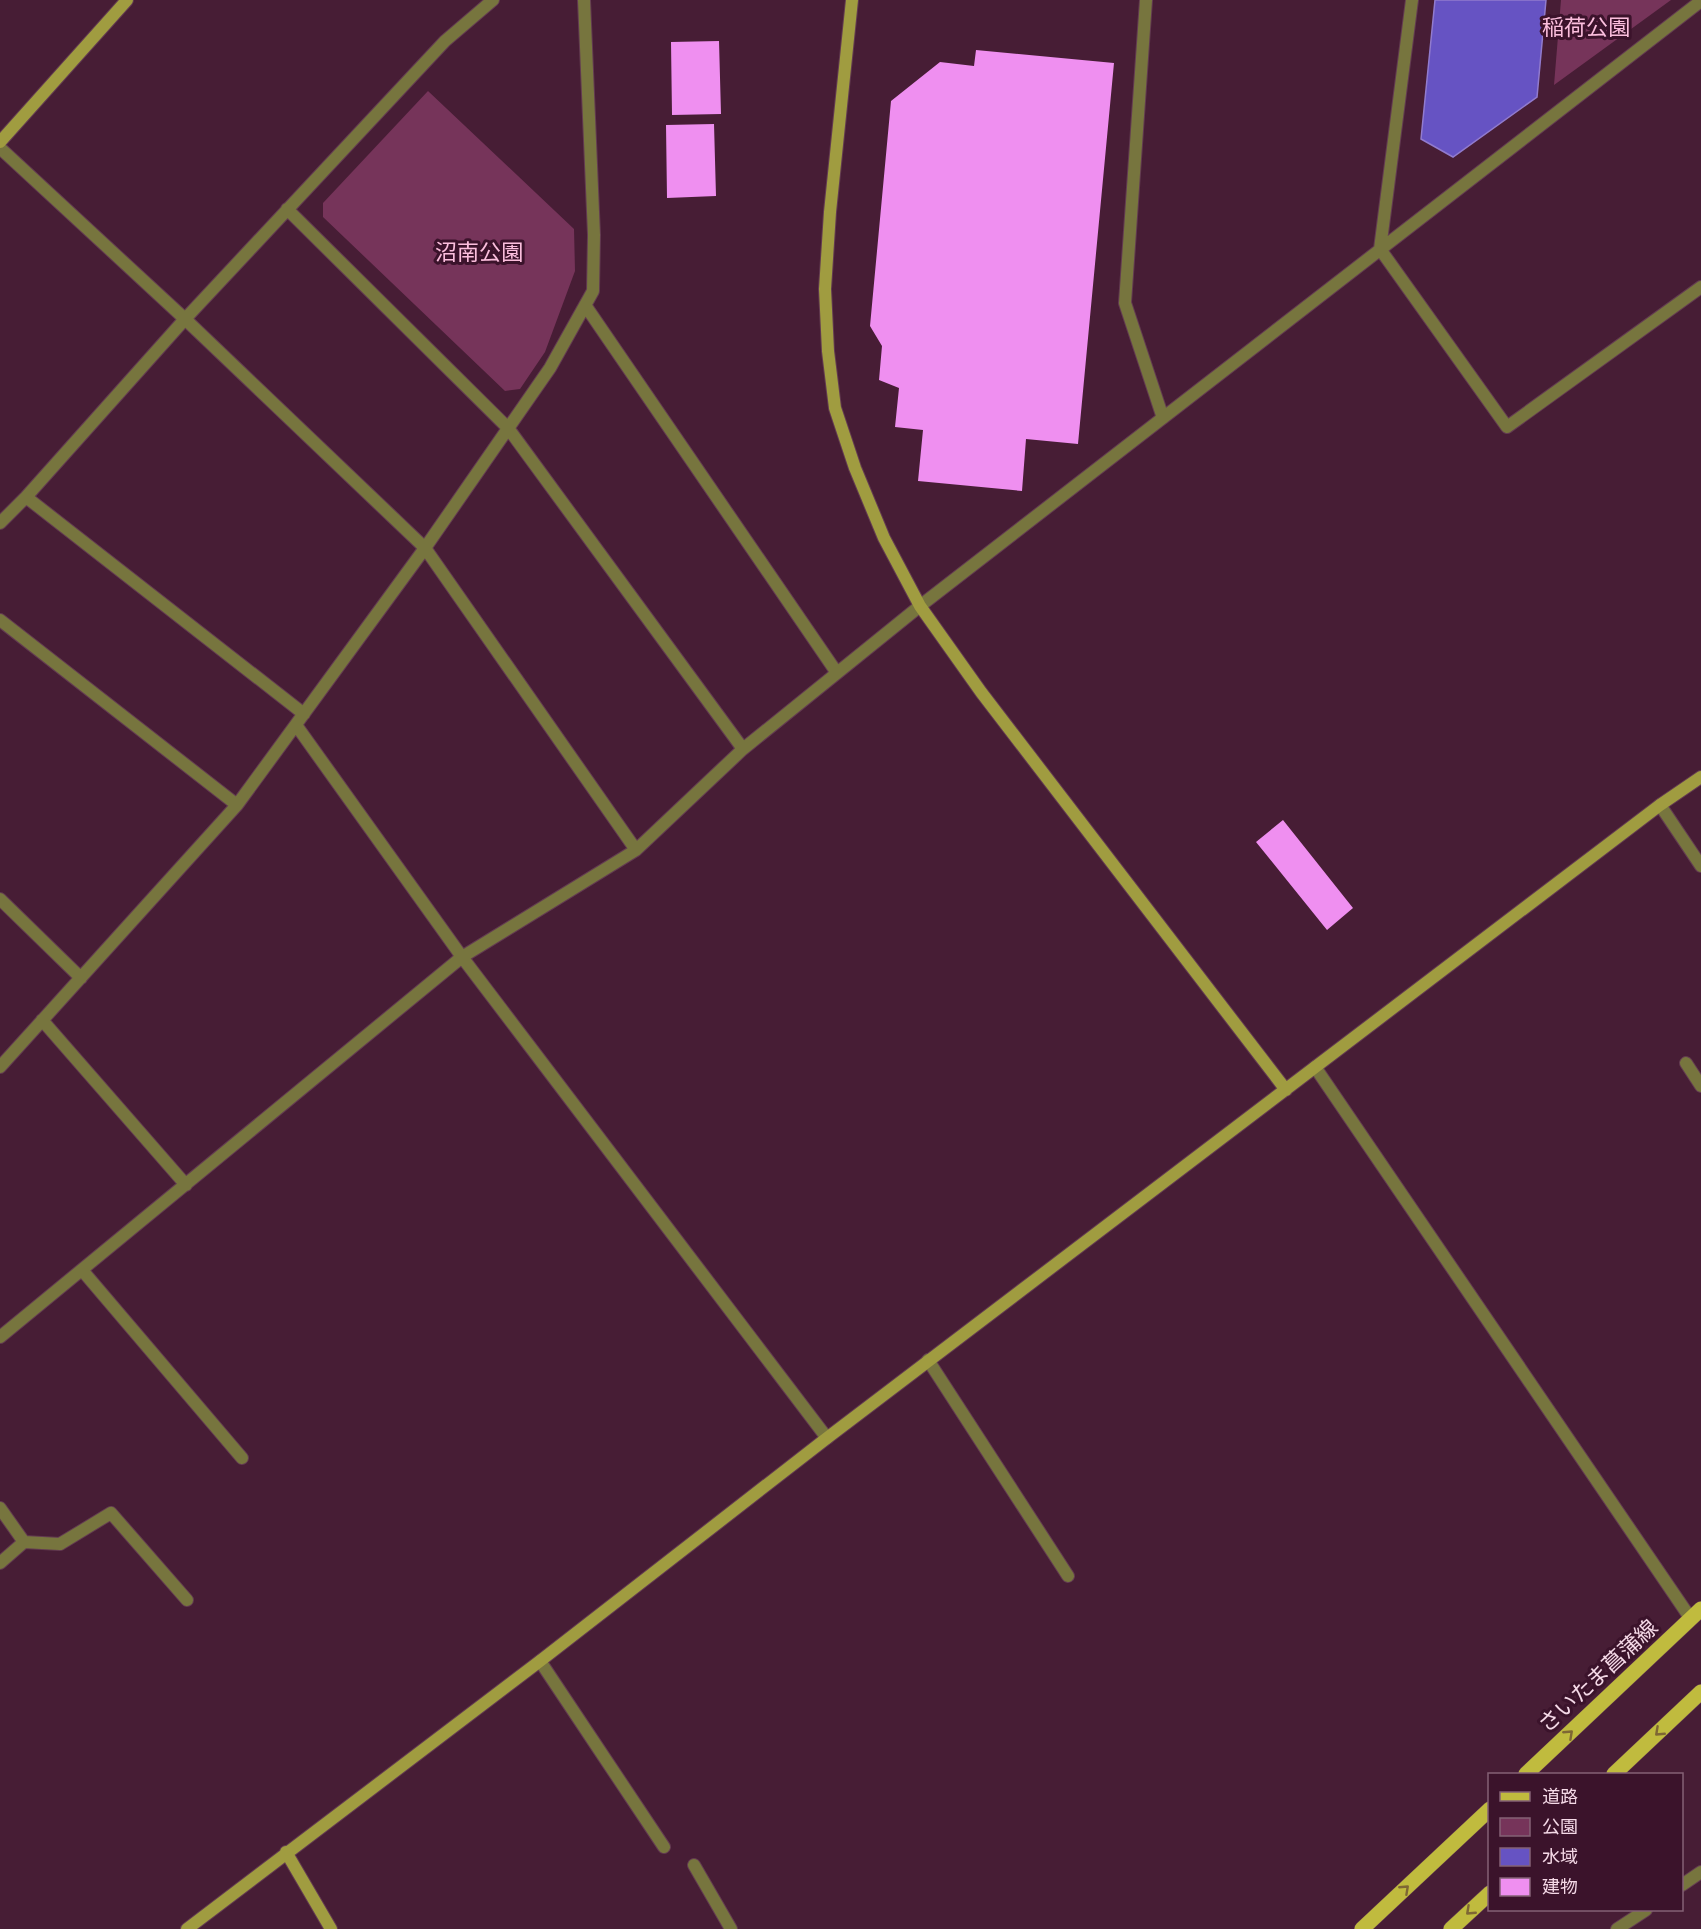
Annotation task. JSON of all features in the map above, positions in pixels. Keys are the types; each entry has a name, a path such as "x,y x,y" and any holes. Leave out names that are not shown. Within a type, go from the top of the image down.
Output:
{"main road":[{"name":"さいたま菖蒲線","path":"1527,1773 1696,1614"},
{"path":"1615,1773 1701,1692"},
{"path":"1362,1929 1488,1811"},
{"path":"1451,1929 1488,1895"}],"street":[{"path":"0,142 127,0"},
{"path":"0,523 185,319 445,41 493,0"},
{"path":"0,1066 237,805 425,548 550,368 593,291 594,235 584,0"},
{"path":"852,0 830,212 825,289 828,351 835,408 855,468 884,538 920,606 981,692 1286,1090"},
{"path":"1146,0 1125,303 1163,418"},
{"path":"1412,0 1380,249 1507,427 1701,287"},
{"path":"0,1337 462,957 636,850 743,749 920,606 1701,1"},
{"path":"0,148 185,319 425,548 636,850"},
{"path":"287,209 508,428 743,749"},
{"path":"585,305 837,673"},
{"path":"26,497 304,714"},
{"path":"0,620 237,805"},
{"path":"296,725 462,957 827,1438"},
{"path":"187,1929 540,1661 928,1360 1660,805 1701,777"},
{"path":"1660,805 1701,866"},
{"path":"0,899 81,978"},
{"path":"42,1020 186,1185"},
{"path":"1686,1063 1701,1086"},
{"path":"1315,1068 1696,1614"},
{"path":"81,1270 243,1458"},
{"path":"928,1360 1068,1576"},
{"path":"0,1508 24,1542"},
{"path":"0,1563 24,1542 60,1544 111,1513 187,1600"},
{"path":"540,1661 664,1847"},
{"path":"286,1852 331,1929"},
{"path":"694,1865 731,1929"},
{"path":"1683,1884 1701,1872"},
{"path":"1617,1929 1644,1911"}],"green space":[{"name":"稲荷公園","path":"1561,0 1671,0 1554,85"},
{"name":"沼南公園","path":"428,91 574,229 575,271 545,352 520,389 505,391 323,217 323,203"}],"water":[{"path":"1435,0 1546,0 1537,97 1453,157 1421,139"}],"building":[{"path":"719,41 721,114 672,115 671,42"},
{"path":"976,50 1114,63 1078,444 1026,439 1022,491 918,481 923,430 895,427 899,388 879,380 882,346 870,326 891,101 940,62 974,66"},
{"path":"714,124 716,196 667,198 666,125"},
{"path":"1283,820 1353,908 1327,930 1256,842"}]}
